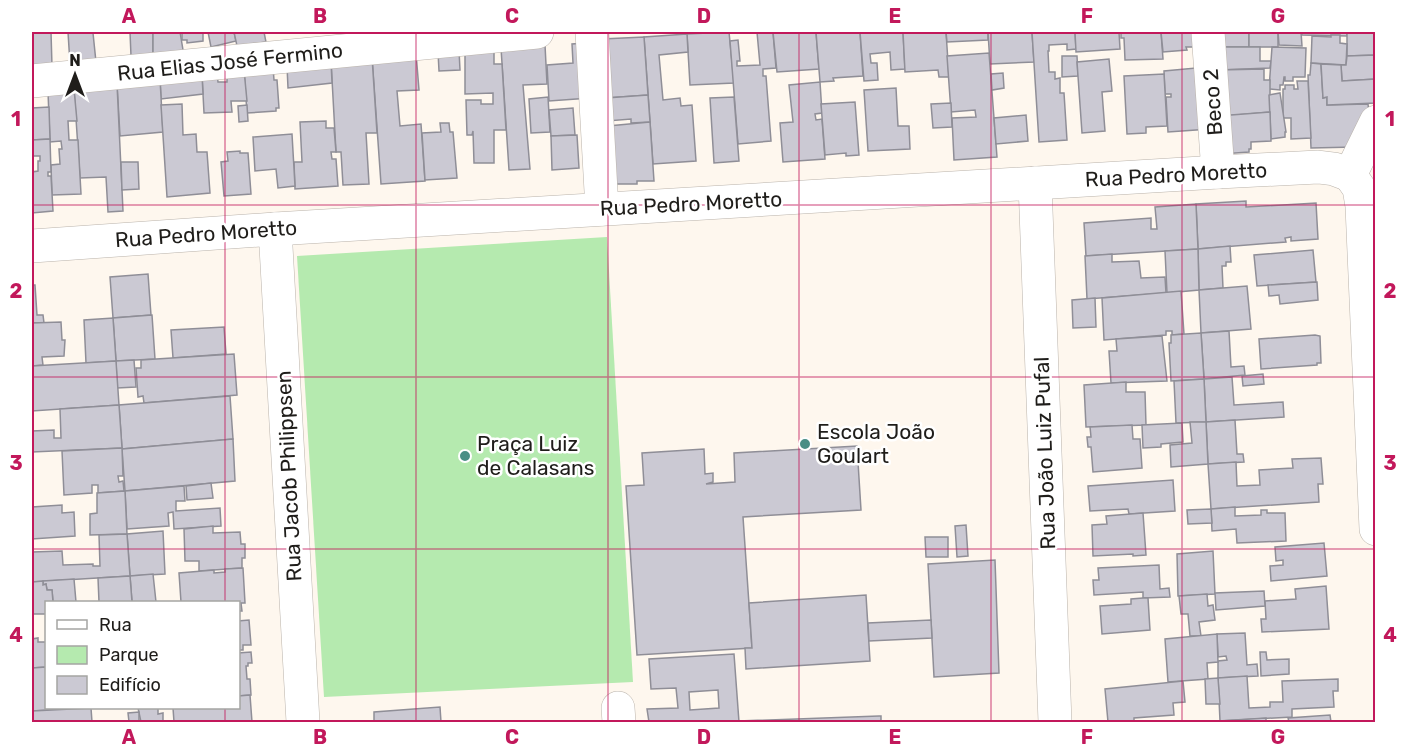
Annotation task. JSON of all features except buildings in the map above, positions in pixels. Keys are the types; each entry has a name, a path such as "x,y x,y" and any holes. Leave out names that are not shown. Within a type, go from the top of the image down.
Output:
{"street":[{"name":"Rua Elias José Fermino","path":"32,81 537,32"},
{"path":"592,32 602,209"},
{"name":"Beco 2","path":"1208,32 1218,172"},
{"path":"1376,122 1350,175 1359,188 1362,206 1376,529"},
{"name":"Rua Pedro Moretto","path":"32,246 275,228 1218,172 1318,167 1334,169 1350,175"},
{"name":"Rua João Luiz Pufal","path":"1035,183 1055,723"},
{"name":"Rua Jacob Philippsen","path":"275,228 303,723"}],"green space":[{"name":"Praça Luiz de Calasans","path":"607,237 633,682 324,697 297,256"}],"place":[{"name":"Escola João Goulart","path":"805,444"},
{"name":"Praça Luiz de Calasans","path":"465,456"}]}
